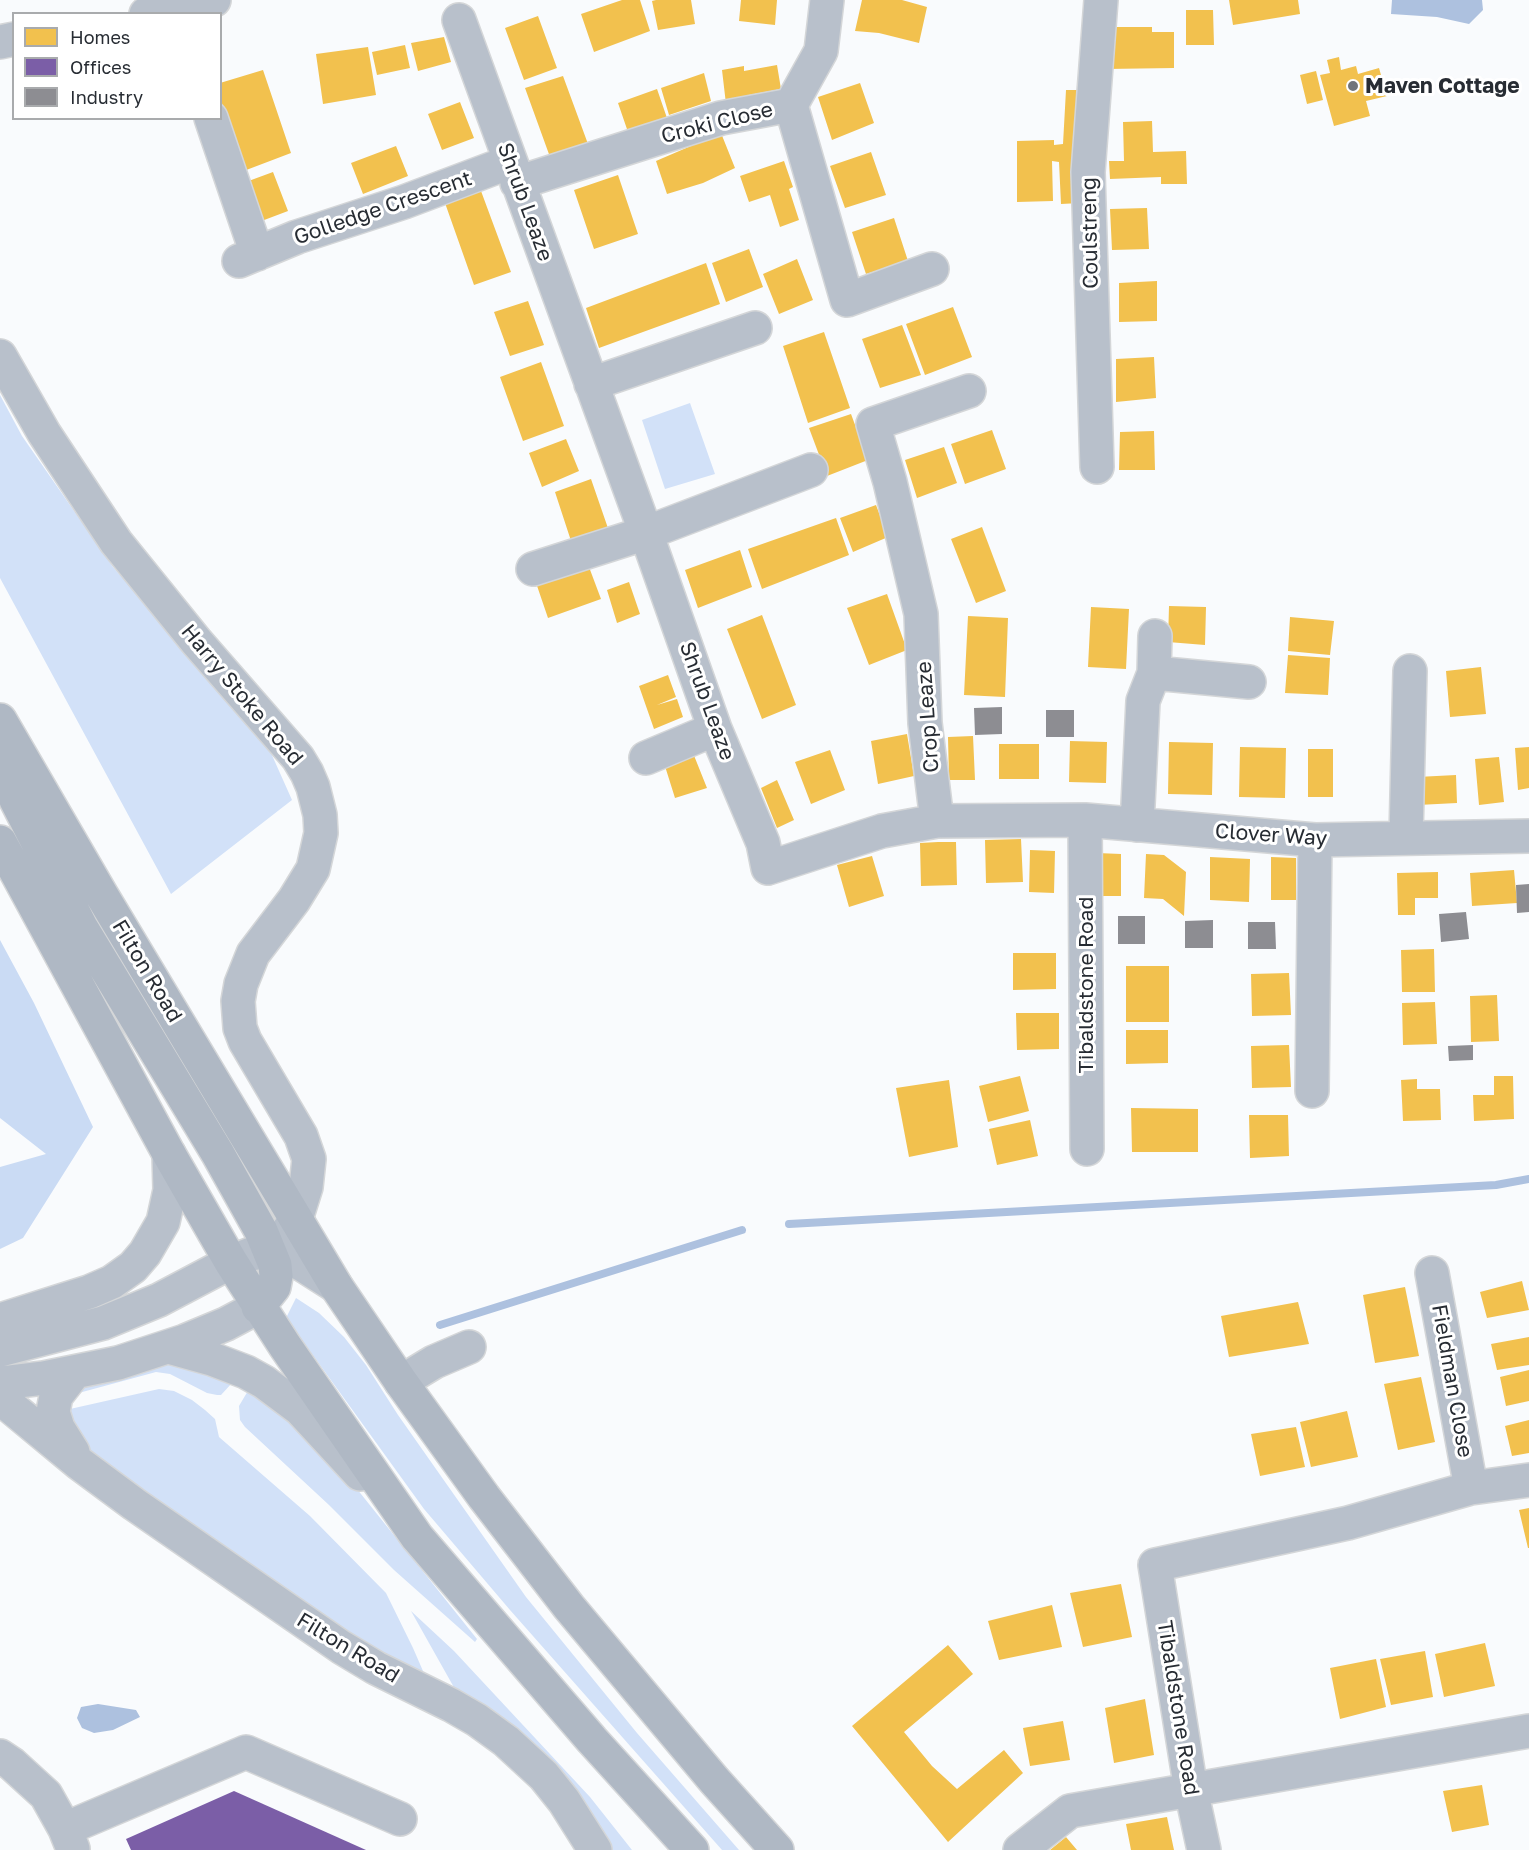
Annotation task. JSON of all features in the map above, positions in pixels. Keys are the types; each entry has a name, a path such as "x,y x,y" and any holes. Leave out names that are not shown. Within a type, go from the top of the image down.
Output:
{"main road":[{"name":"Filton Road","path":"0,720 296,1220 336,1286 401,1382 484,1497 569,1607 714,1780 777,1850"},
{"path":"0,752 16,800 81,927 218,1154 256,1221 270,1251 275,1264 274,1287 258,1307"},
{"path":"0,842 169,1154 258,1307 417,1536 592,1740 692,1850"}],"street":[{"path":"156,12 214,0"},
{"path":"791,105 821,51 827,0"},
{"name":"Coulstreng","path":"1096,467 1088,172 1101,0"},
{"name":"Shrub Leaze","path":"459,21 715,729 763,843 768,868"},
{"name":"Croki Close","path":"514,172 721,118 791,105 847,300 932,269"},
{"name":"Golledge Crescent","path":"212,120 248,258 297,237 404,202 514,172"},
{"path":"591,384 755,328"},
{"name":"Harry Stoke Road","path":"0,356 57,453 116,542 181,623 298,758 308,773 313,787 320,815 321,833 313,869 294,900 253,954 241,984 238,1001 238,1016 245,1041 306,1147 309,1160 307,1183 296,1220 270,1251"},
{"name":"Crop Leaze","path":"937,821 925,723 921,614 890,482 873,424 969,391"},
{"path":"533,569 646,533 811,470"},
{"path":"1137,825 1143,701 1155,673 1155,636"},
{"path":"1406,837 1410,671"},
{"path":"1155,673 1250,682"},
{"path":"646,758 715,729"},
{"name":"Clover Way","path":"768,868 882,831 937,821 1085,820 1315,840 1529,836"},
{"name":"Tibaldstone Road","path":"1085,820 1087,1149"},
{"path":"1312,1091 1315,840"},
{"path":"0,1320 89,1292 112,1282 133,1268 164,1222 170,1190 169,1154"},
{"path":"0,1350 103,1323 159,1300 251,1254 270,1251 280,1253 336,1286"},
{"name":"Fieldman Close","path":"1432,1273 1471,1488"},
{"path":"0,1383 74,1373 118,1363 168,1347 226,1324 258,1307"},
{"path":"168,1347 204,1356 246,1372 264,1382 300,1409 417,1536"},
{"path":"401,1382 434,1362 469,1347"},
{"name":"Filton Road","path":"74,1373 56,1396 53,1412 58,1428 80,1464"},
{"name":"Filton Road","path":"0,1398 80,1464 340,1647 376,1668 451,1705 506,1741 544,1776 564,1801 595,1850"},
{"path":"1471,1488 1529,1480"},
{"name":"Tibaldstone Road","path":"1204,1850 1191,1790 1155,1565 1348,1523 1471,1488"},
{"path":"1020,1850 1070,1811 1529,1731"},
{"path":"0,1756 46,1795 69,1840 246,1752 400,1819"}],"shaded area":[{"path":"1392,0 1482,0 1483,10 1469,24 1437,17 1391,14"},
{"path":"0,395 22,436 113,567 267,744 292,800 171,894 0,578"},
{"path":"690,403 715,474 665,489 642,420"},
{"path":"0,940 34,1003 93,1127 23,1238 0,1249 0,1167 46,1154 0,1118"},
{"path":"296,1298 319,1313 344,1337 366,1365 398,1415 526,1597 637,1733 739,1850 722,1850 424,1509 286,1318"},
{"path":"174,1363 232,1383 221,1395 217,1395 207,1393 170,1374 156,1372 75,1394 78,1388"},
{"path":"252,1384 345,1474 477,1639 475,1642 394,1570 329,1505 245,1427 240,1420 239,1406"},
{"path":"159,1389 174,1391 205,1410 215,1419 219,1437 310,1516 386,1593 423,1671 421,1676 379,1657 96,1461 72,1427 70,1409"},
{"path":"411,1611 454,1651 590,1797 632,1850 610,1850 456,1691"},
{"path":"98,1704 136,1710 140,1717 113,1730 94,1733 82,1728 77,1718 81,1707"}],"building: Homes":[{"path":"622,0 640,0 650,31 594,52 581,14"},
{"path":"691,0 695,24 658,30 652,1"},
{"path":"741,0 777,0 775,25 739,21"},
{"path":"862,0 902,0 927,7 919,43 879,33 855,31"},
{"path":"1229,0 1298,0 1300,14 1233,25"},
{"path":"1186,10 1213,10 1214,45 1186,45"},
{"path":"538,16 557,68 524,80 505,28"},
{"path":"1105,27 1152,27 1152,32 1174,32 1174,68 1106,69"},
{"path":"444,37 451,62 418,71 411,43"},
{"path":"405,45 410,68 377,75 372,52"},
{"path":"368,47 376,95 323,104 316,54"},
{"name":"Maven Cottage","path":"1339,57 1341,70 1356,66 1358,74 1379,68 1387,96 1366,101 1370,116 1334,126 1320,75 1330,73 1327,60"},
{"path":"777,65 781,89 749,95 748,101 726,104 722,70 744,66 744,71"},
{"path":"263,70 291,153 241,172 222,116 222,82"},
{"path":"1316,71 1323,100 1307,104 1300,75"},
{"path":"704,73 711,101 669,115 661,88"},
{"path":"563,76 588,144 550,157 525,88"},
{"path":"860,83 874,123 832,140 818,97"},
{"path":"657,89 667,118 628,132 618,103"},
{"path":"1066,90 1081,90 1080,203 1061,204 1059,162 1052,161 1053,201 1017,202 1017,141 1054,140 1054,145 1063,144"},
{"path":"460,102 474,138 442,150 428,114"},
{"path":"1152,121 1153,152 1186,151 1187,184 1161,184 1161,177 1110,179 1109,161 1124,161 1123,122"},
{"path":"721,133 735,168 703,183 667,194 656,161"},
{"path":"396,146 408,176 363,194 351,163"},
{"path":"871,152 886,195 845,208 830,166"},
{"path":"784,161 793,187 789,189 799,220 780,227 770,195 749,202 740,176"},
{"path":"273,172 288,211 251,225 235,186"},
{"path":"618,175 638,234 594,249 574,190"},
{"path":"481,191 511,272 474,285 445,203"},
{"path":"1147,208 1149,249 1112,250 1110,209"},
{"path":"894,218 908,261 866,274 852,232"},
{"path":"749,249 763,287 726,302 712,263"},
{"path":"797,259 813,300 779,314 763,274"},
{"path":"706,263 720,304 599,348 586,308"},
{"path":"1157,281 1157,321 1119,322 1119,283"},
{"path":"528,301 544,345 510,356 494,312"},
{"path":"953,307 972,357 925,375 906,324"},
{"path":"902,325 921,375 880,388 862,339"},
{"path":"824,332 850,408 808,423 783,346"},
{"path":"1154,357 1156,398 1116,402 1116,359"},
{"path":"541,362 564,426 523,441 500,377"},
{"path":"851,414 868,460 827,476 809,428"},
{"path":"992,430 1006,469 965,484 951,444"},
{"path":"1154,431 1155,470 1119,470 1120,432"},
{"path":"566,439 579,471 542,487 529,453"},
{"path":"944,447 957,483 917,498 905,460"},
{"path":"591,479 610,534 573,547 555,492"},
{"path":"876,505 888,537 853,552 840,518"},
{"path":"836,518 849,555 762,589 748,549"},
{"path":"982,527 1006,591 976,603 951,539"},
{"path":"740,550 752,587 698,608 685,570"},
{"path":"586,559 601,599 548,618 534,577"},
{"path":"629,582 640,614 617,623 607,590"},
{"path":"887,594 907,650 869,665 847,608"},
{"path":"1169,606 1206,607 1205,645 1168,642"},
{"path":"1091,607 1129,609 1126,669 1088,667"},
{"path":"762,615 796,705 762,719 727,629"},
{"path":"968,616 1008,618 1005,697 964,695"},
{"path":"1290,617 1334,621 1330,655 1288,651"},
{"path":"1288,655 1330,658 1328,695 1285,693"},
{"path":"1481,667 1486,714 1450,717 1446,671"},
{"path":"668,675 676,697 657,705 677,699 683,717 654,729 639,686"},
{"path":"907,734 914,776 878,784 871,741"},
{"path":"973,736 975,780 949,780 948,737"},
{"path":"1070,741 1107,742 1106,783 1069,782"},
{"path":"1169,742 1213,743 1212,795 1168,794"},
{"path":"999,744 1039,744 1039,779 999,779"},
{"path":"1240,747 1286,748 1285,798 1239,797"},
{"path":"1529,747 1529,788 1518,790 1515,748"},
{"path":"1308,749 1333,749 1333,797 1308,797"},
{"path":"830,750 845,790 811,804 795,762"},
{"path":"693,753 707,788 675,798 664,763"},
{"path":"1499,757 1504,802 1479,805 1475,759"},
{"path":"1456,775 1457,803 1418,805 1417,777"},
{"path":"777,780 794,820 777,828 761,788"},
{"path":"1021,839 1023,882 986,883 985,840"},
{"path":"956,842 957,885 921,886 920,843"},
{"path":"1030,850 1055,851 1054,893 1029,892"},
{"path":"1097,853 1121,854 1121,896 1096,896"},
{"path":"1146,854 1164,855 1186,872 1184,916 1163,899 1144,898"},
{"path":"872,856 884,896 849,907 837,865"},
{"path":"1210,857 1250,859 1249,902 1210,900"},
{"path":"1271,857 1296,858 1296,900 1271,900"},
{"path":"1514,870 1517,903 1472,906 1470,873"},
{"path":"1438,872 1438,898 1415,898 1415,915 1398,915 1397,873"},
{"path":"1434,949 1435,992 1402,992 1401,950"},
{"path":"1013,953 1056,953 1056,989 1013,990"},
{"path":"1126,966 1169,966 1169,1022 1126,1022"},
{"path":"1289,973 1291,1015 1252,1016 1251,974"},
{"path":"1497,995 1499,1041 1471,1042 1470,996"},
{"path":"1435,1002 1437,1044 1403,1045 1402,1003"},
{"path":"1016,1013 1059,1013 1059,1049 1017,1050"},
{"path":"1126,1030 1168,1030 1168,1063 1126,1064"},
{"path":"1289,1045 1291,1087 1252,1088 1251,1046"},
{"path":"1020,1076 1029,1111 988,1122 979,1086"},
{"path":"1494,1076 1513,1076 1514,1119 1474,1121 1473,1095 1494,1095"},
{"path":"1417,1079 1417,1089 1440,1089 1441,1120 1403,1121 1401,1080"},
{"path":"949,1080 958,1147 909,1157 896,1088"},
{"path":"1131,1108 1198,1109 1198,1152 1132,1152"},
{"path":"1249,1115 1288,1115 1289,1156 1250,1158"},
{"path":"1030,1120 1038,1156 997,1165 989,1129"},
{"path":"1522,1281 1529,1310 1487,1318 1480,1292"},
{"path":"1405,1287 1419,1356 1375,1363 1363,1295"},
{"path":"1298,1302 1309,1344 1229,1357 1221,1316"},
{"path":"1529,1337 1529,1365 1497,1370 1491,1344"},
{"path":"1529,1370 1529,1401 1506,1406 1500,1377"},
{"path":"1421,1377 1435,1442 1398,1450 1384,1384"},
{"path":"1347,1411 1358,1457 1311,1467 1300,1422"},
{"path":"1529,1420 1529,1453 1512,1456 1505,1426"},
{"path":"1296,1427 1305,1467 1260,1476 1251,1434"},
{"path":"1529,1508 1529,1548 1528,1548 1519,1510"},
{"path":"1121,1584 1132,1637 1083,1647 1070,1593"},
{"path":"1052,1605 1062,1647 999,1660 988,1621"},
{"path":"1485,1643 1495,1686 1444,1697 1435,1654"},
{"path":"948,1645 973,1674 904,1732 932,1766 957,1789 1004,1750 1023,1773 948,1842 852,1726"},
{"path":"1425,1651 1433,1697 1391,1705 1380,1659"},
{"path":"1376,1659 1386,1707 1340,1719 1330,1668"},
{"path":"1145,1699 1154,1755 1114,1763 1105,1708"},
{"path":"1063,1721 1070,1760 1030,1766 1023,1728"},
{"path":"1482,1785 1489,1825 1452,1832 1443,1791"},
{"path":"1167,1817 1174,1850 1131,1850 1126,1824"},
{"path":"1066,1837 1077,1850 1050,1850"}],"building: Offices":[{"path":"234,1791 366,1850 131,1850 126,1839"}],"building: Industry":[{"path":"1002,707 1002,734 975,735 974,708"},
{"path":"1046,710 1074,710 1074,737 1046,737"},
{"path":"1529,884 1529,912 1517,913 1516,885"},
{"path":"1466,912 1469,939 1441,942 1439,914"},
{"path":"1118,916 1145,916 1145,944 1118,944"},
{"path":"1213,920 1213,948 1185,948 1185,921"},
{"path":"1248,922 1275,922 1276,949 1248,949"},
{"path":"1473,1045 1473,1060 1449,1061 1448,1046"}],"waterway":[{"path":"789,1224 1496,1185 1529,1179"},
{"path":"440,1325 742,1230"}],"place":[{"name":"Maven Cottage","path":"1353,86"}]}
